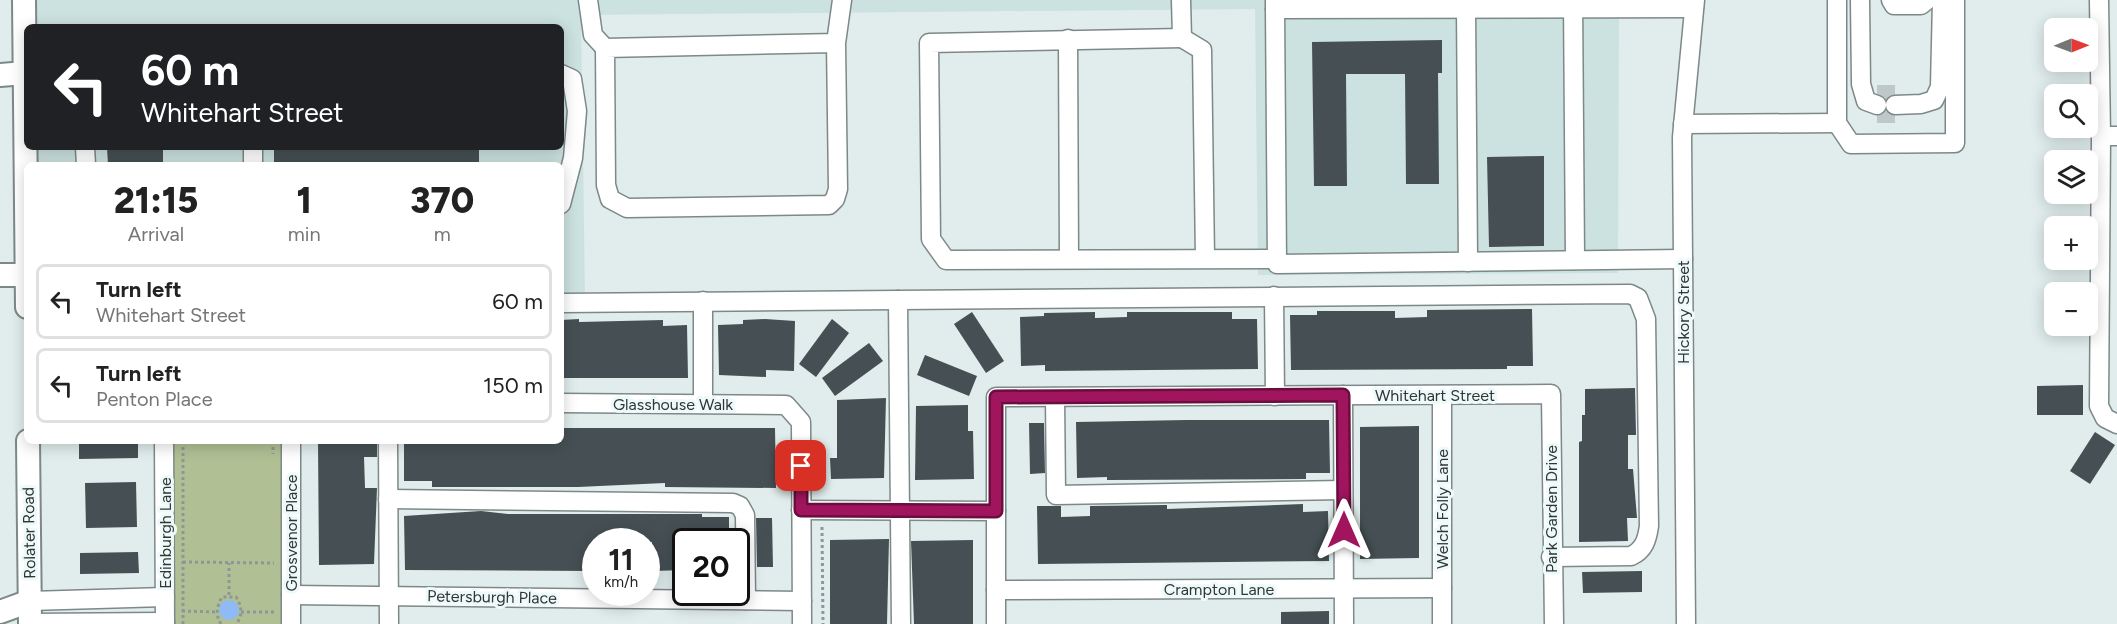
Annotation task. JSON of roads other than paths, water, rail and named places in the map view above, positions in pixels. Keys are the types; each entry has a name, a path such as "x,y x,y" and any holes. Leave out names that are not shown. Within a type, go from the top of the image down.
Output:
{"main road":[{"path":"24,0 24,24"},
{"path":"0,75 24,73"},
{"path":"0,275 24,275"},
{"name":"Rolater Road","path":"28,444 30,616"},
{"path":"0,612 30,616"},
{"path":"0,620 30,616"}],"street":[{"path":"588,0 593,35 605,48 606,185 610,199 619,206 627,208 829,205 836,199 838,189 836,43 842,0"},
{"path":"1181,0 1182,38"},
{"path":"1837,0 1837,123 1851,144 1955,143 1955,0"},
{"path":"1860,0 1861,84 1883,104 1920,104 1934,100 1940,87 1942,0"},
{"path":"1891,0 1894,5 1921,5 1927,0"},
{"path":"2099,0 2109,136 2099,406 2105,418 2117,424"},
{"path":"1683,259 1276,264 1275,4 1466,8 1573,4 1694,4"},
{"path":"1573,4 1575,260"},
{"name":"Hickory Street","path":"1686,624 1683,124 1694,4"},
{"path":"1466,8 1468,262"},
{"path":"1205,258 1202,51 1182,38 929,43 931,239 946,261 1276,258"},
{"path":"1068,39 1069,259"},
{"path":"605,48 836,43"},
{"path":"564,75 572,79 577,111 573,158 564,192"},
{"path":"1683,124 1837,123"},
{"path":"564,303 1618,293 1638,298 1646,319 1649,526 1645,543 1638,553 1631,556 1551,557"},
{"path":"1274,296 1275,396"},
{"path":"898,300 901,624"},
{"path":"703,301 703,405"},
{"name":"Welch Folly Lane","path":"1442,394 1442,624"},
{"name":"Whitehart Street","path":"996,511 996,397 1551,394"},
{"name":"Park Garden Drive","path":"1551,394 1553,624"},
{"path":"1343,395 1344,624"},
{"path":"1055,397 1056,495 1343,490"},
{"name":"Glasshouse Walk","path":"564,404 786,405 801,422 801,510"},
{"name":"Edinburgh Lane","path":"164,444 171,615"},
{"name":"Grosvenor Place","path":"291,444 291,610"},
{"path":"388,444 389,624"},
{"path":"388,499 733,503 740,506 745,515 745,528"},
{"path":"802,624 801,510 996,511 996,624"},
{"name":"Crampton Lane","path":"996,590 1442,588"},
{"name":"Petersburgh Place","path":"291,610 389,596 672,599"},
{"name":"Petersburgh Place","path":"750,600 802,600"},
{"path":"30,616 171,615"},
{"path":"30,616 171,615"}],"water":[{"path":"229,600 236,603 239,610 236,617 229,620 222,617 219,610 222,603"}],"tunnel":[{"path":"1877,94 1895,94"},
{"path":"1877,114 1896,114"}]}
